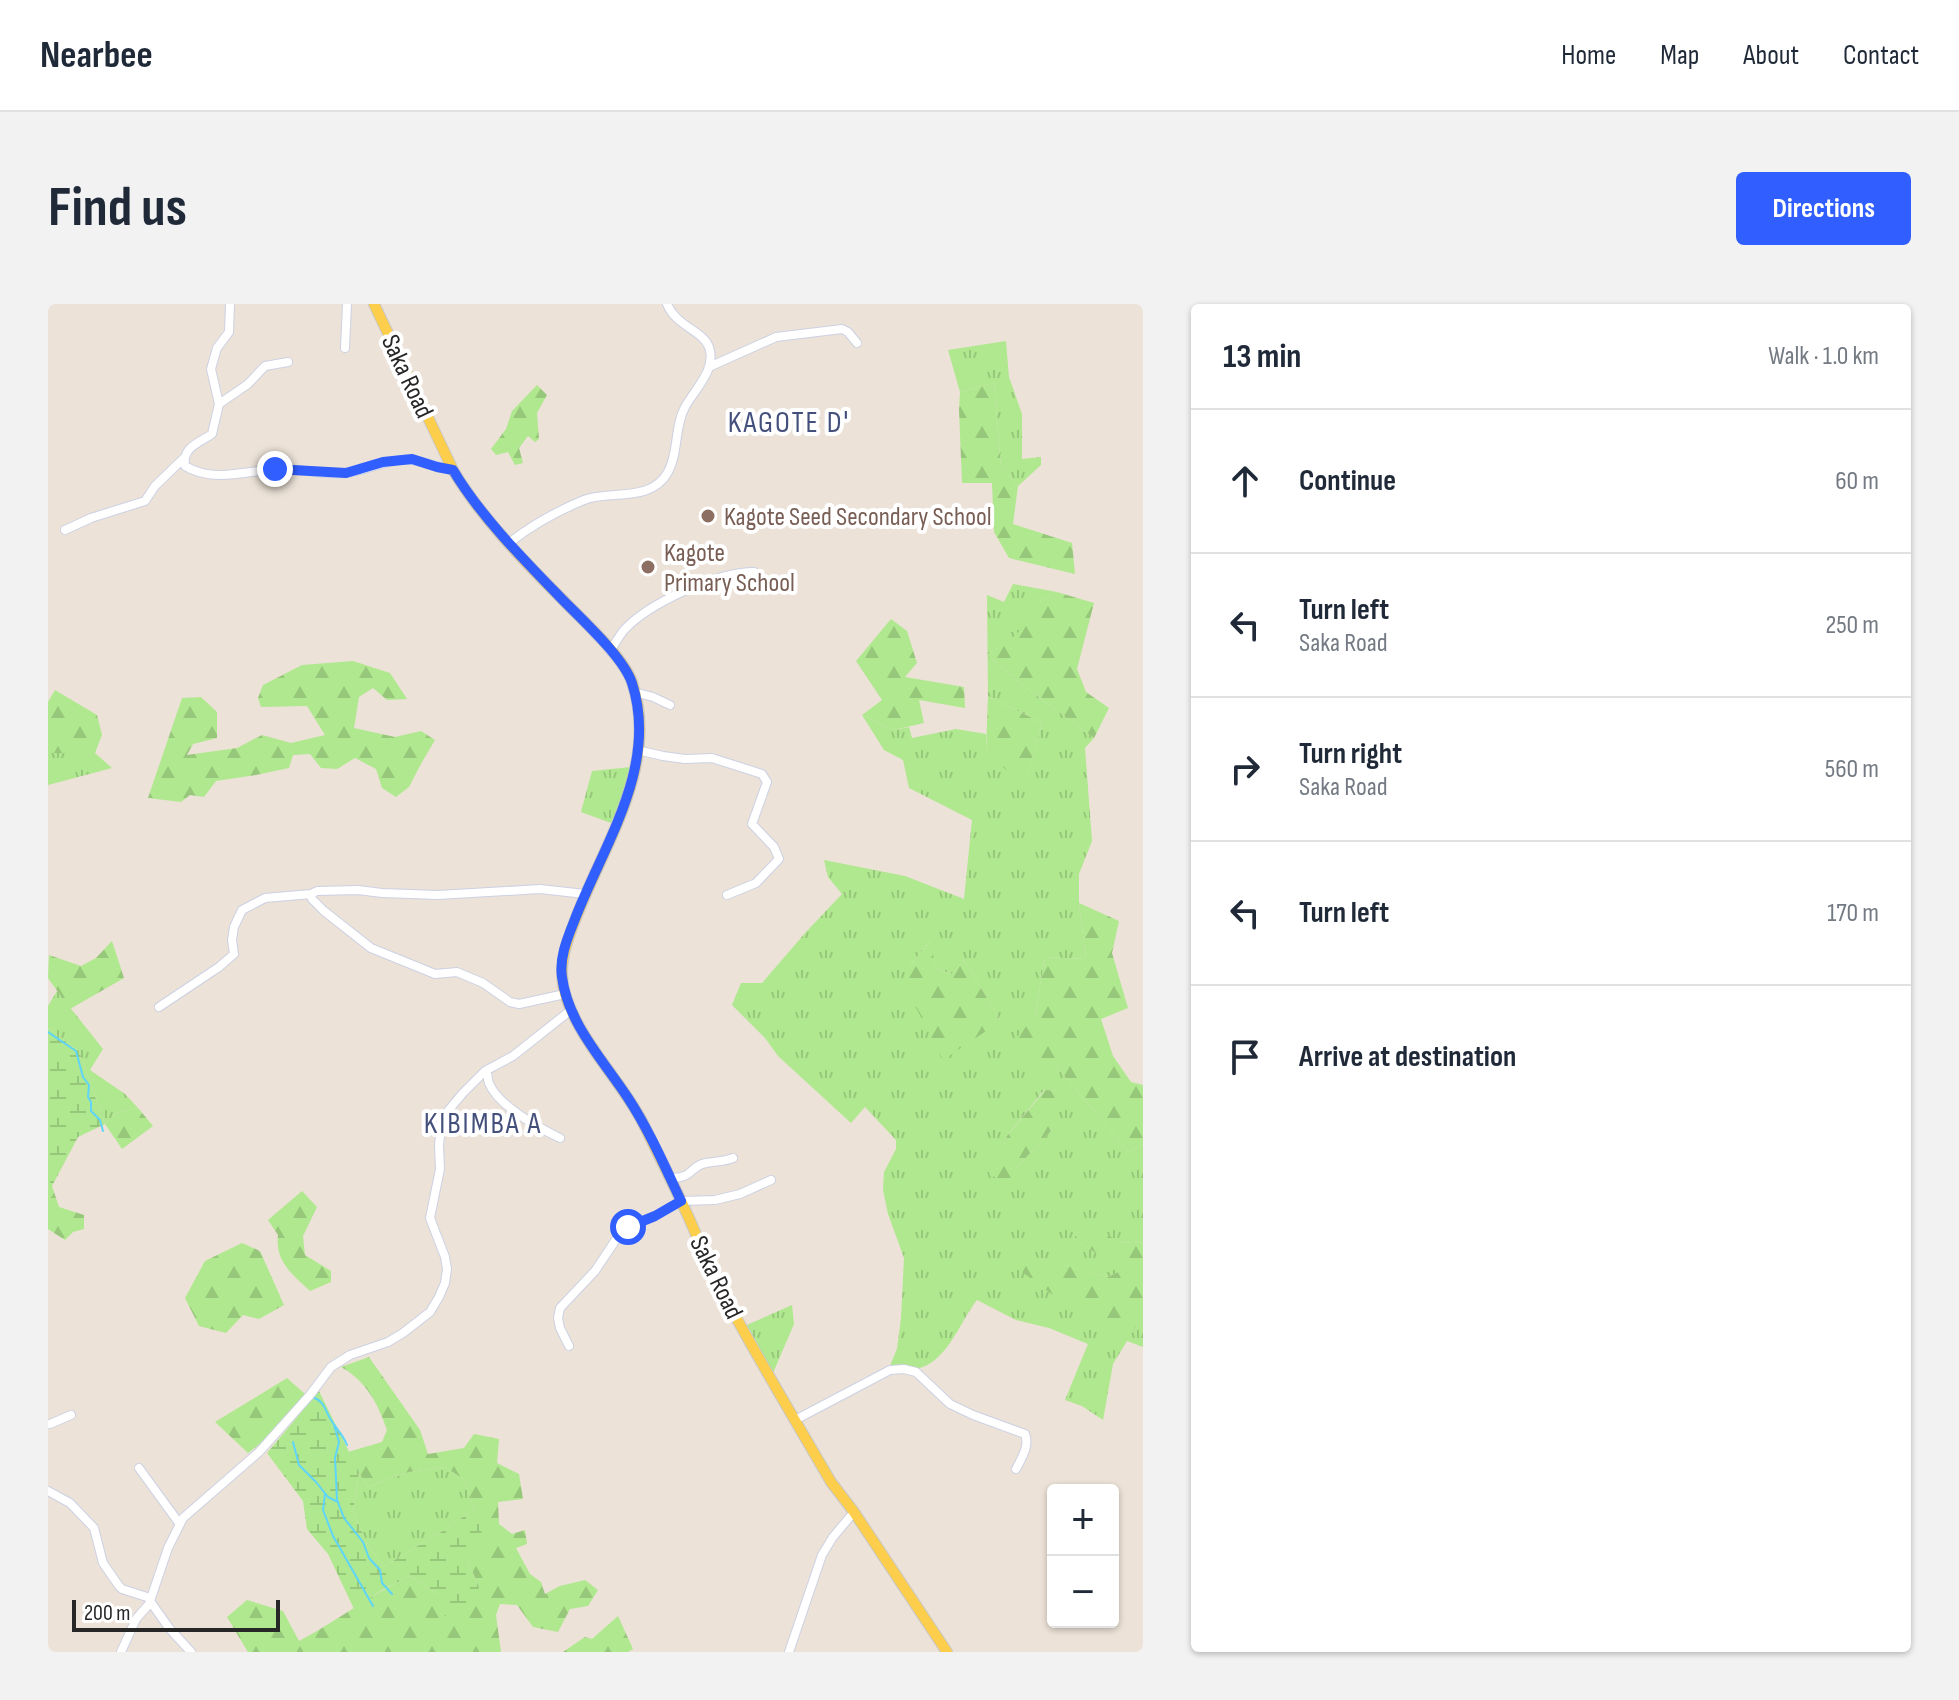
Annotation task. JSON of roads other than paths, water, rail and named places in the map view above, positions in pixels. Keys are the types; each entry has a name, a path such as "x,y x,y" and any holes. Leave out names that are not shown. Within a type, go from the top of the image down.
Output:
{"main road":[{"name":"Saka Road","path":"374,304 464,488 509,543 610,651 627,672 634,692 640,730 631,790 585,894 564,952 561,968 571,1010 629,1100 681,1201 718,1285 831,1482 947,1652"}],"street":[{"path":"230,304 229,332 217,348 211,369 219,404 212,434 187,449 185,466 217,475 275,469 346,473 383,462 412,459 453,470"},
{"path":"345,348 347,304"},
{"path":"509,543 531,527 588,499 644,491 659,483 668,472 676,448 680,418 709,367 710,354 705,340 676,319 667,304"},
{"path":"709,367 776,337 842,329 857,343"},
{"path":"219,404 248,384 265,366 288,362"},
{"path":"65,530 145,501 155,486 184,458"},
{"path":"610,651 625,629 651,609 714,578 754,572"},
{"path":"634,692 670,705"},
{"path":"637,750 674,758 712,758 762,774 767,782 752,824 774,847 779,859 756,883 727,895"},
{"path":"159,1007 234,954 234,927 242,910 265,898 317,891 358,890 438,895 540,889 585,894"},
{"path":"311,894 324,911 371,948 435,974 457,972 519,1004 565,994"},
{"path":"121,1652 136,1619 150,1600 179,1523 259,1452 331,1367 350,1355 388,1342 430,1312 445,1283 447,1269 430,1218 440,1169 442,1118 487,1070 513,1056 571,1010"},
{"path":"487,1070 488,1082 506,1103 524,1118 560,1138"},
{"path":"669,1178 684,1178 701,1165 723,1163 733,1158"},
{"path":"569,1346 560,1328 560,1308 595,1271 619,1235 628,1227 681,1201 715,1200 740,1194 771,1180"},
{"path":"795,1420 890,1370 910,1370 950,1404 1025,1434 1027,1444 1016,1469"},
{"path":"49,1424 71,1415"},
{"path":"139,1468 179,1523"},
{"path":"48,1491 70,1503 94,1528 103,1563 119,1586 150,1600 169,1628 191,1652"},
{"path":"789,1652 822,1555 854,1512"}],"waterway":[{"path":"48,1032 76,1051 83,1077 89,1085 91,1111 100,1120 103,1131"},
{"path":"312,1397 323,1404 347,1445"},
{"path":"334,1425 339,1442 335,1458 337,1500 344,1518 380,1570 382,1583 392,1594"},
{"path":"293,1442 299,1465 328,1497 338,1502"},
{"path":"325,1494 323,1510 333,1536 373,1606"}],"place":[{"name":"Kagote Seed Secondary School","path":"708,516"},
{"name":"Kagote Primary School","path":"648,567"}],"district":[{"name":"KAGOTE D'","path":"789,422"},
{"name":"KIBIMBA A","path":"483,1123"}]}
